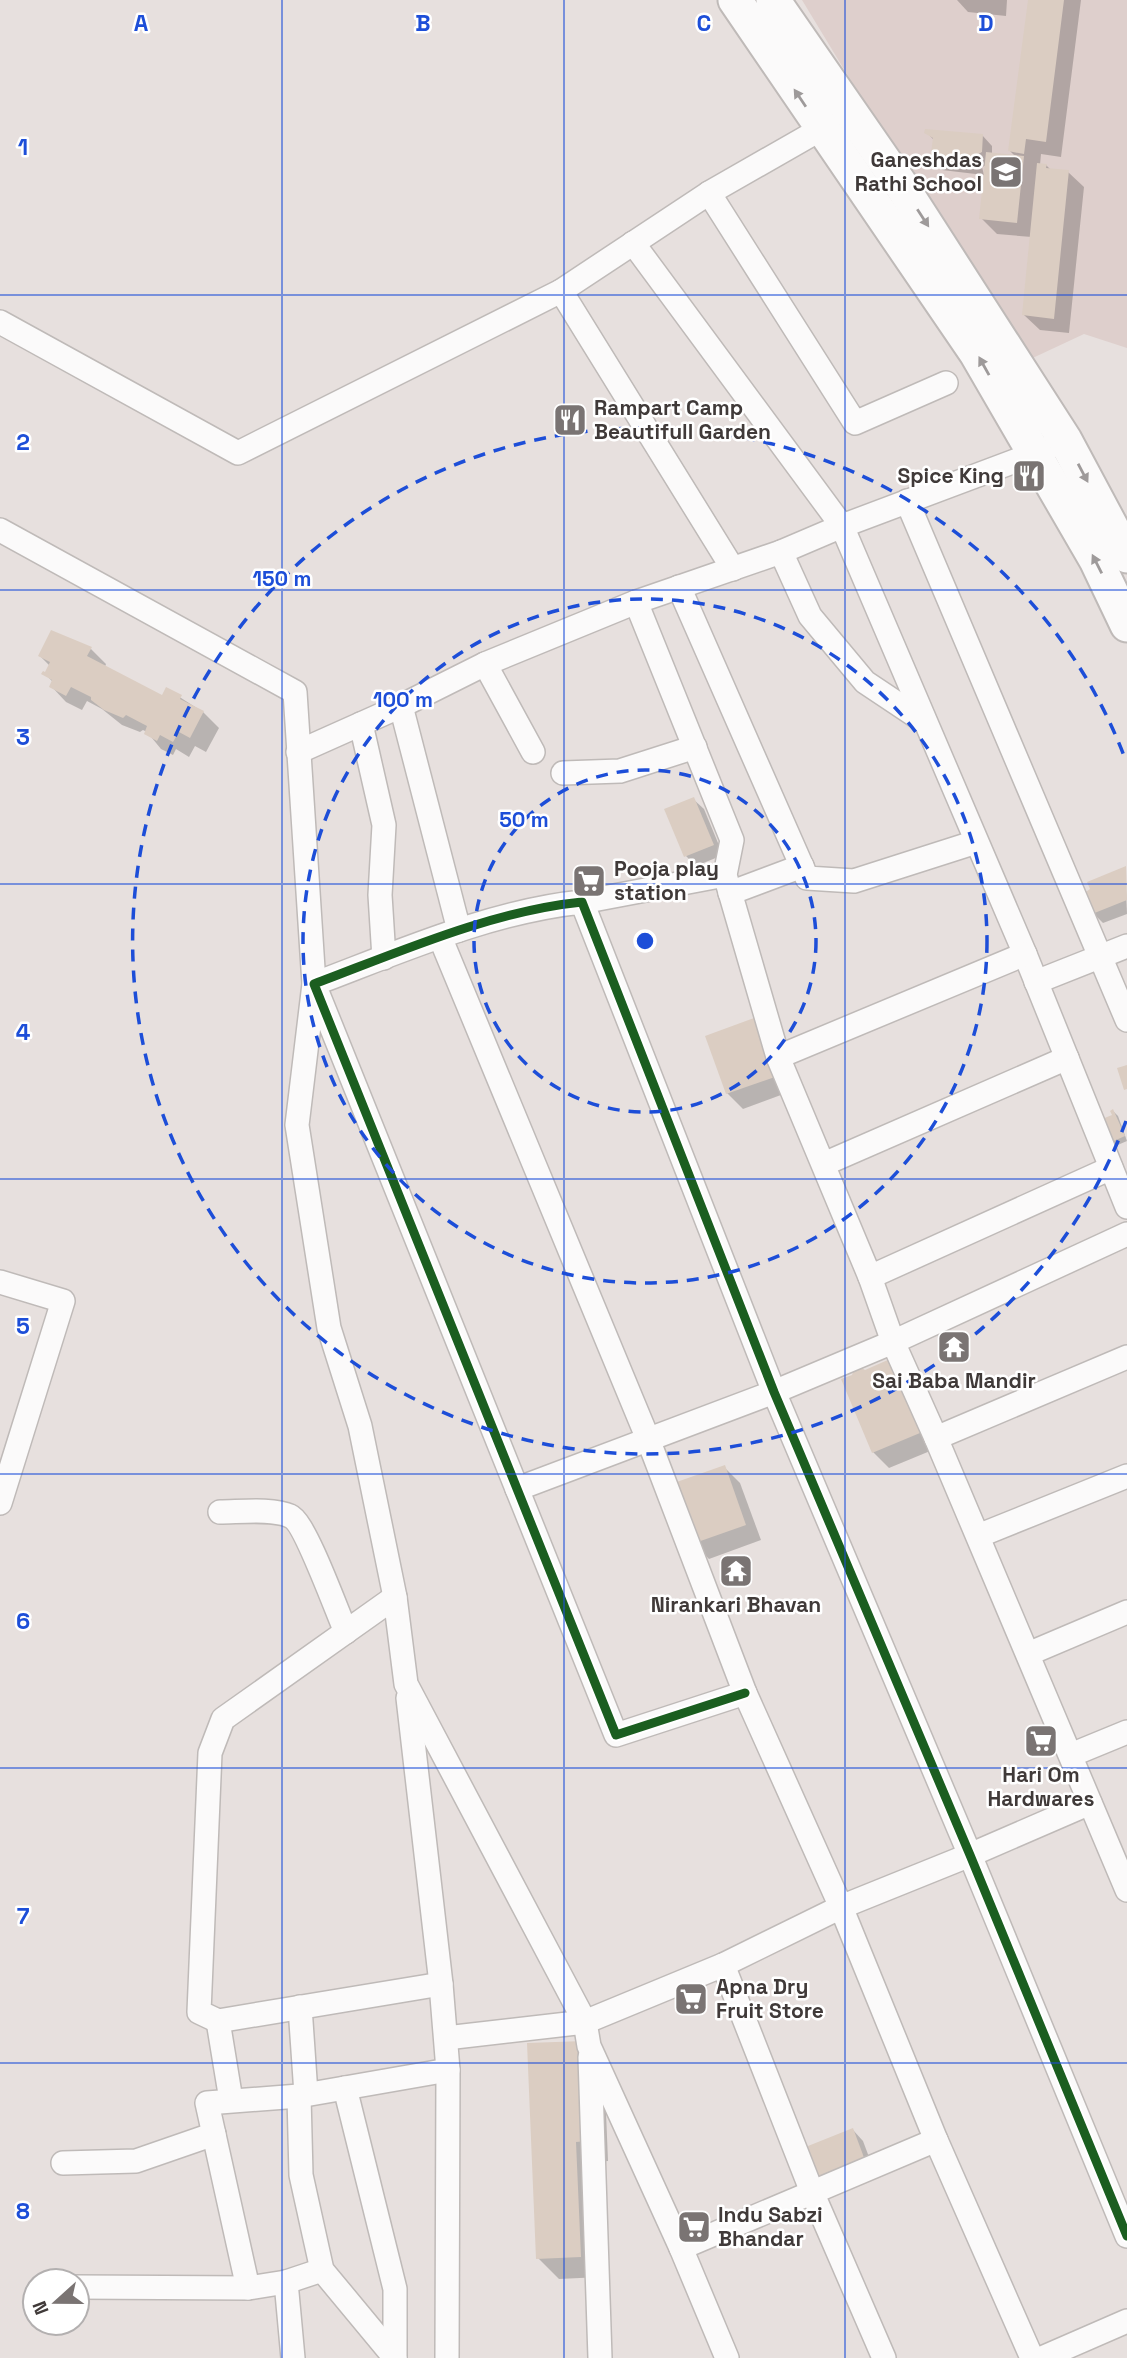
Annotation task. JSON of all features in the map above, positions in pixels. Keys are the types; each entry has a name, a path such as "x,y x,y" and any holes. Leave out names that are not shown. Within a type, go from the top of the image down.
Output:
{"street":[{"path":"773,0 901,185 1065,440 1127,556"},
{"path":"744,3 821,129 976,353 1096,560 1127,625"},
{"path":"0,322 239,453 561,291 709,193 821,129"},
{"path":"709,193 855,423 946,383"},
{"path":"633,243 842,526 1036,982 1127,1207"},
{"path":"561,291 733,569"},
{"path":"298,752 401,706 485,664 636,602 781,552 907,501 1034,455 1065,440"},
{"path":"907,501 1127,1020"},
{"path":"0,530 295,692 314,984 297,1125 329,1328 360,1426 395,1598 406,1684 441,1984 448,2070 447,2358"},
{"path":"781,552 810,615 865,682 925,722"},
{"path":"679,587 807,878 854,881 975,842"},
{"path":"636,602 732,840 728,884 778,1057 870,1277 893,1342 1090,1803 1122,1865 1127,1890"},
{"path":"485,664 533,752"},
{"path":"401,706 449,934 745,1693 841,1907 936,2140 1032,2358"},
{"path":"361,724 384,825 380,895 384,958"},
{"path":"563,773 620,771 695,747"},
{"path":"314,984 449,934 558,904 728,884 802,866"},
{"path":"582,902 774,1392 970,1855 1127,2236"},
{"path":"1036,982 1127,946"},
{"path":"778,1057 1024,954"},
{"path":"314,984 616,1735 745,1693"},
{"path":"824,1164 1067,1058"},
{"path":"870,1277 1111,1168"},
{"path":"517,1489 774,1392 893,1342 1127,1234"},
{"path":"0,1282 63,1301 0,1503"},
{"path":"936,1438 1127,1357"},
{"path":"978,1536 1127,1476"},
{"path":"220,1512 281,1512 293,1517 304,1532 346,1632"},
{"path":"395,1598 223,1719 210,1753 199,2012 218,2021 441,1984"},
{"path":"1028,1654 1127,1612"},
{"path":"406,1684 585,2022 590,2046 600,2358"},
{"path":"1071,1755 1127,1732"},
{"path":"446,2038 585,2022 723,1965 841,1907 1090,1803"},
{"path":"723,1965 812,2192 884,2358"},
{"path":"300,2007 301,2175 322,2270 395,2358"},
{"path":"218,2021 231,2100"},
{"path":"590,2046 681,2248 727,2358"},
{"path":"248,2288 207,2103 302,2095 448,2070"},
{"path":"345,2088 395,2289 395,2358"},
{"path":"63,2163 136,2161 214,2134"},
{"path":"681,2248 936,2140"},
{"path":"91,2287 248,2288 286,2282 322,2270"},
{"path":"286,2282 293,2358"},
{"path":"1042,2358 1127,2321"}],"shaded area":[{"name":"Ganeshdas Rathi School","path":"802,0 1127,0 1127,348 1084,334 1022,363"}],"building":[{"path":"1028,0 1064,0 1046,142 1026,139 1024,154 1008,151"},
{"path":"925,129 983,134 982,152 973,157 975,166 930,160 933,138 924,133"},
{"path":"986,152 1024,156 1017,223 979,219"},
{"path":"1037,163 1047,164 1046,168 1069,170 1054,319 1022,315"},
{"path":"51,630 92,647 87,656 162,695 166,687 182,695 180,699 204,711 190,738 179,732 173,742 160,735 157,741 144,734 147,726 126,715 123,718 104,710 91,700 91,697 71,687 66,696 49,687 52,680 41,674 50,662 38,656"},
{"path":"694,797 714,845 684,857 664,809"},
{"path":"1126,866 1127,900 1092,914 1083,894 1090,889 1087,882"},
{"path":"754,1018 775,1077 726,1094 705,1036"},
{"path":"1127,1065 1127,1089 1124,1090 1117,1068"},
{"path":"1113,1109 1125,1136 1107,1144 1097,1121 1112,1115 1110,1111"},
{"path":"890,1359 920,1433 872,1453 841,1379 852,1375 854,1369 860,1367 865,1370"},
{"path":"725,1465 746,1525 692,1544 671,1484"},
{"path":"584,2041 588,2141 576,2142 581,2257 536,2259 527,2043"},
{"path":"853,2128 866,2163 816,2183 803,2148"}],"cycle path":[{"path":"745,1693 616,1735 314,984 480,923 582,902 774,1392 970,1855 1127,2236"}],"place":[{"name":"Ganeshdas Rathi School","path":"1006,172"},
{"name":"Rampart Camp Beautifull Garden","path":"570,420"},
{"name":"Spice King","path":"1029,476"},
{"name":"Pooja play station","path":"589,881"},
{"name":"Sai Baba Mandir","path":"954,1347"},
{"name":"Nirankari Bhavan","path":"736,1571"},
{"name":"Hari Om Hardwares","path":"1041,1741"},
{"name":"Apna Dry Fruit Store","path":"691,1999"},
{"name":"Indu Sabzi Bhandar","path":"694,2227"}]}
